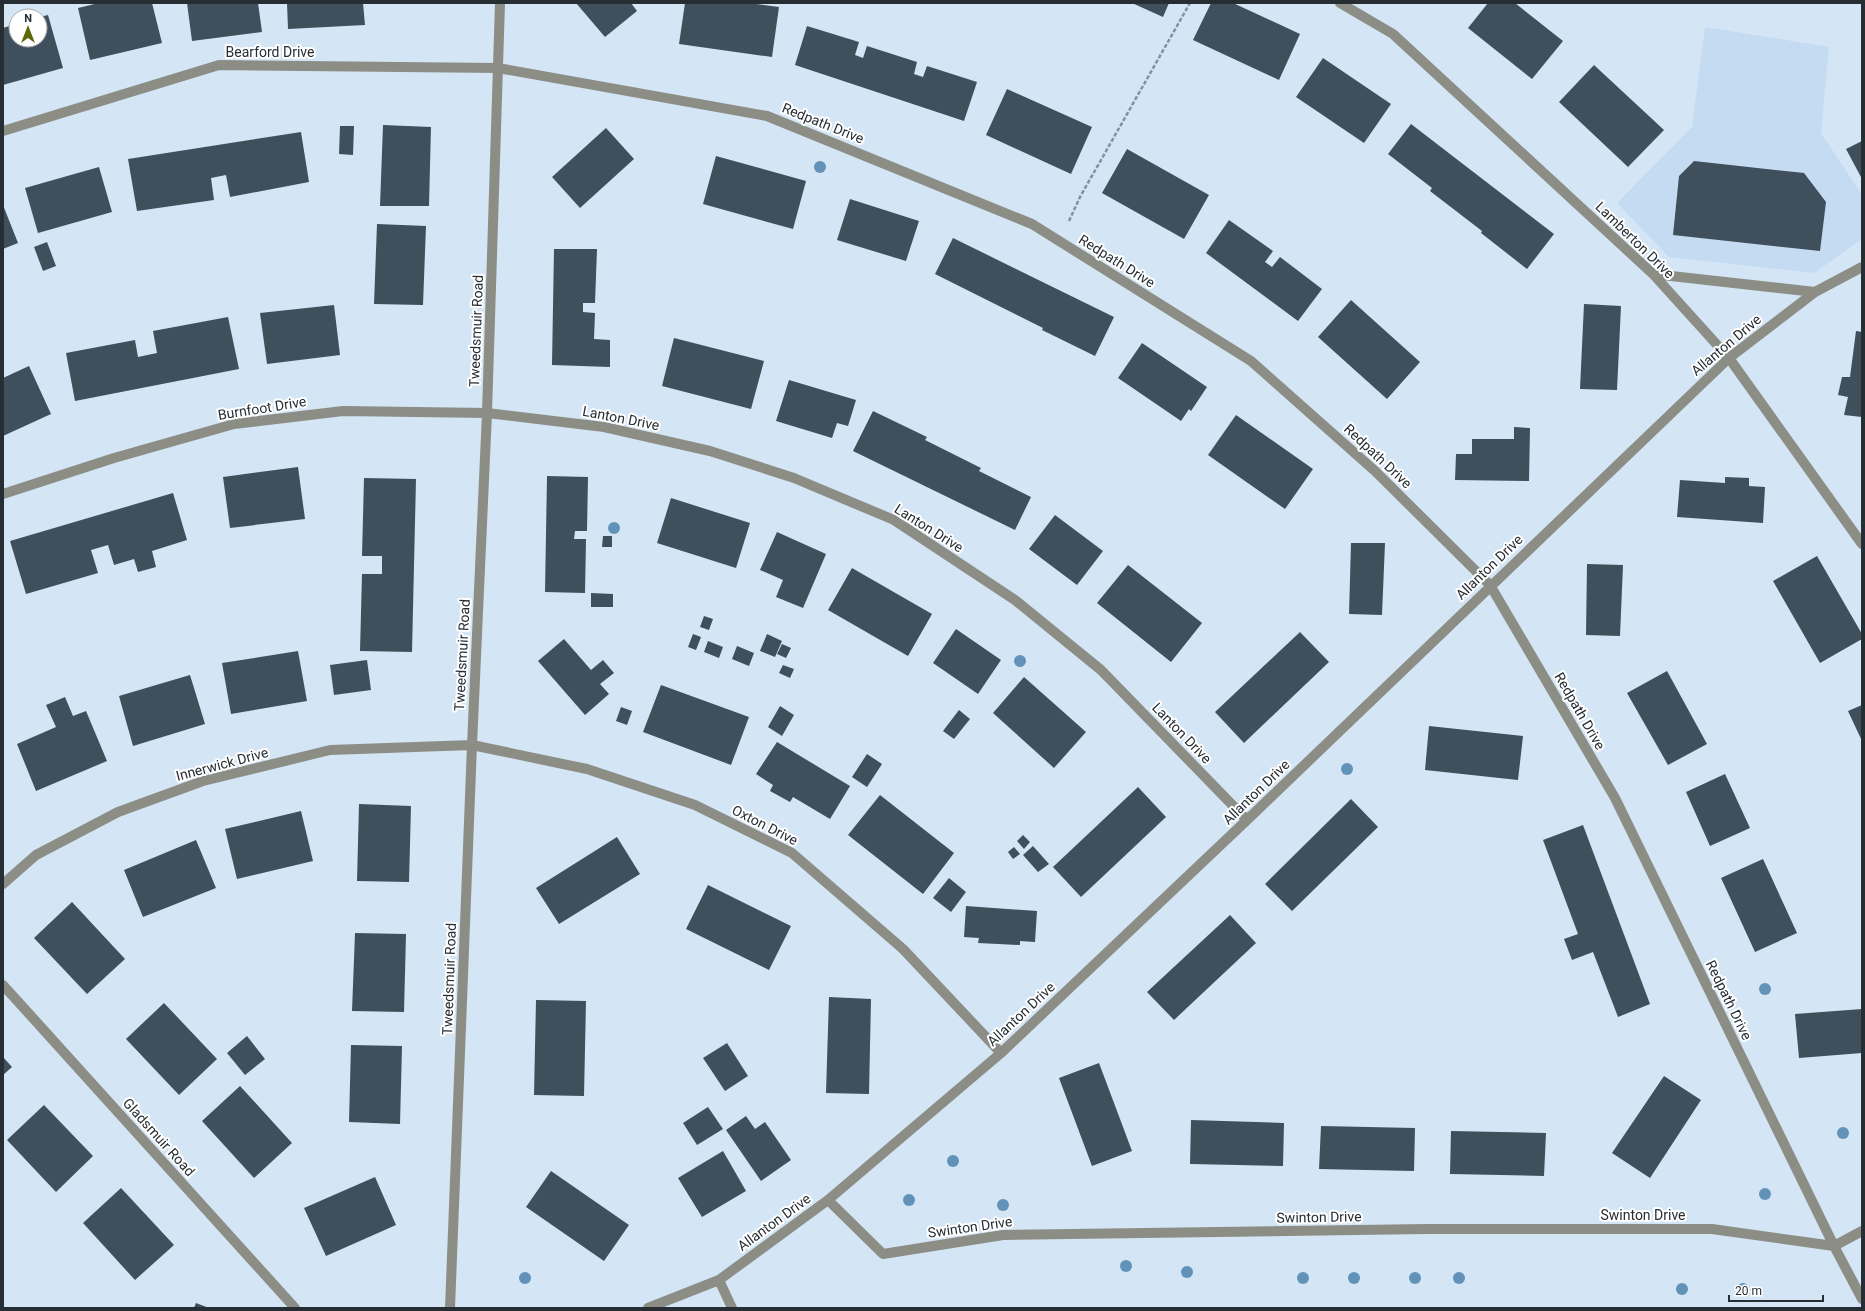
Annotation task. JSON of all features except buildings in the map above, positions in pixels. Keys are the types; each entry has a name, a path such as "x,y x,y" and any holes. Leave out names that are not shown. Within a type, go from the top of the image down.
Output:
{"street":[{"name":"Tweedsmuir Road","path":"450,1308 472,745 487,413 500,3"},
{"name":"Lamberton Drive","path":"1340,3 1393,34 1654,274 1729,358 1862,544"},
{"name":"Bearford Drive","path":"3,131 219,65 498,68"},
{"name":"Redpath Drive","path":"498,68 767,116 1032,224 1251,361 1375,471 1490,585 1615,798 1834,1246 1862,1299"},
{"name":"Allanton Drive","path":"648,1308 719,1280 828,1200 1001,1053 1247,820 1490,585 1729,358 1815,292 1862,267"},
{"path":"1654,274 1815,292"},
{"name":"Burnfoot Drive","path":"3,494 114,458 234,424 343,410 487,413"},
{"name":"Lanton Drive","path":"487,413 604,427 710,451 794,478 894,520 1015,600 1102,670 1247,820"},
{"name":"Innerwick Drive","path":"3,884 36,855 118,812 203,781 330,750 472,745"},
{"name":"Oxton Drive","path":"472,745 587,769 694,805 792,853 903,949 1001,1053"},
{"name":"Gladsmuir Road","path":"3,985 295,1308"},
{"name":"Swinton Drive","path":"828,1200 883,1254 1003,1235 1426,1229 1712,1229 1834,1246"},
{"path":"1834,1246 1862,1231"},
{"path":"719,1280 732,1308"}],"path":[{"path":"1059,241 1080,197 1190,3"}],"shaded area":[{"path":"1705,27 1829,47 1821,133 1862,195 1862,239 1814,273 1669,257 1617,203 1692,127"}]}
